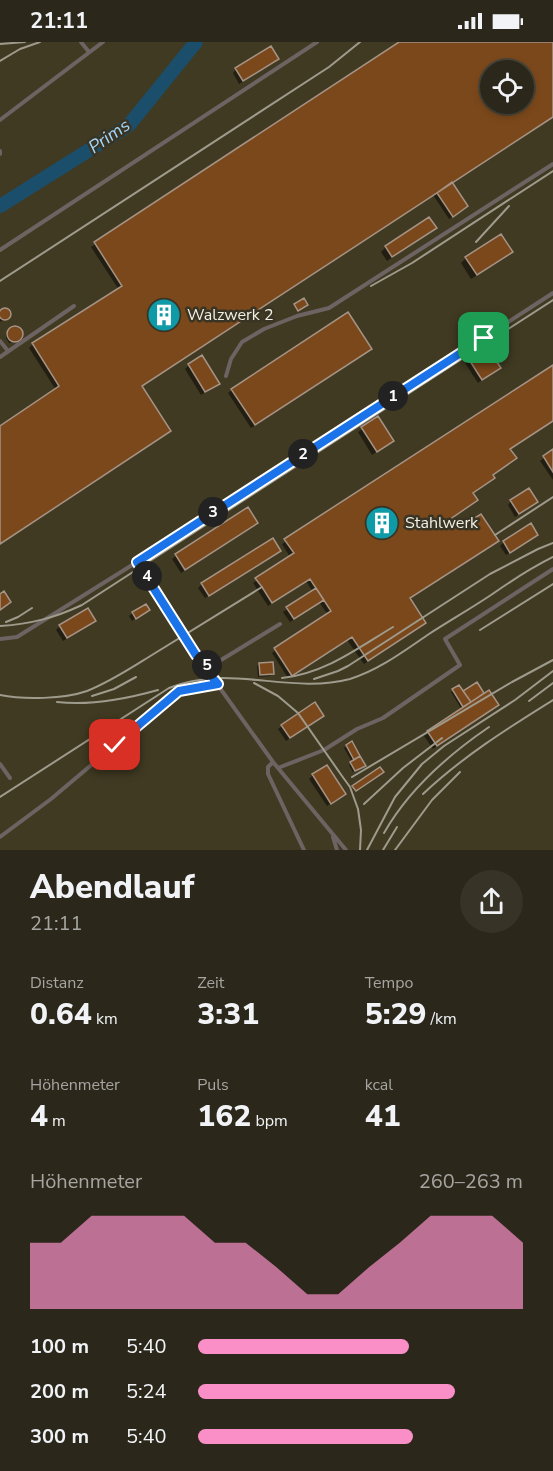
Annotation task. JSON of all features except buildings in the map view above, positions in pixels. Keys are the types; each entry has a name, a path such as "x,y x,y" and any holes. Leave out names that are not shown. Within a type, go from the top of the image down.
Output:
{"lane":[{"path":"81,42 89,52"},
{"path":"0,120 103,42"},
{"path":"0,250 317,42"},
{"path":"226,376 231,359 242,342 264,329 297,316 329,308 553,164"},
{"path":"0,639 17,637 137,562 553,293"},
{"path":"0,357 74,306"},
{"path":"0,341 9,351"},
{"path":"137,562 196,655 205,661 212,677 273,762 346,850"},
{"path":"278,768 324,750 357,729 383,718 460,665 446,639 553,569"},
{"path":"208,668 280,624"},
{"path":"0,837 51,799 179,691 218,684"},
{"path":"273,762 268,767 268,774 304,850"},
{"path":"0,764 10,778"},
{"path":"332,833 337,850"}],"shaded area":[{"path":"0,42 553,42 553,850 0,850"}],"waterway":[{"name":"Prims","path":"0,206 129,125 196,42"}],"railway":[{"path":"0,44 25,42"},
{"path":"0,61 20,49 40,42"},
{"path":"0,281 329,67 360,42"},
{"path":"371,286 412,263 553,171"},
{"path":"476,242 509,206"},
{"path":"0,626 42,620 82,605 553,300"},
{"path":"495,535 553,497"},
{"path":"314,679 348,666 490,574 553,543"},
{"path":"0,797 169,688 192,681 214,678 304,684 350,679 391,660 521,575 553,557"},
{"path":"480,630 553,584"},
{"path":"0,695 44,698 87,691 120,674 262,587"},
{"path":"6,622 32,608"},
{"path":"282,678 297,676 326,666 393,627"},
{"path":"352,777 553,660"},
{"path":"367,850 395,797 422,764 444,746 515,700 553,671"},
{"path":"92,696 114,689 136,677"},
{"path":"254,683 278,696 298,713 350,787 358,809 361,830 360,850"},
{"path":"529,701 553,683"},
{"path":"57,702 108,701 158,690"},
{"path":"423,794 469,755 553,700"},
{"path":"384,833 405,802 430,774 489,727"},
{"path":"364,804 403,768 442,738"},
{"path":"395,850 432,800 460,772"},
{"path":"383,850 397,827"}],"place":[{"name":"Walzwerk 2","path":"164,315"},
{"name":"Stahlwerk","path":"382,523"}],"route":[{"path":"115,745 179,691 218,684 205,661 196,655 137,562 484,338"}]}
